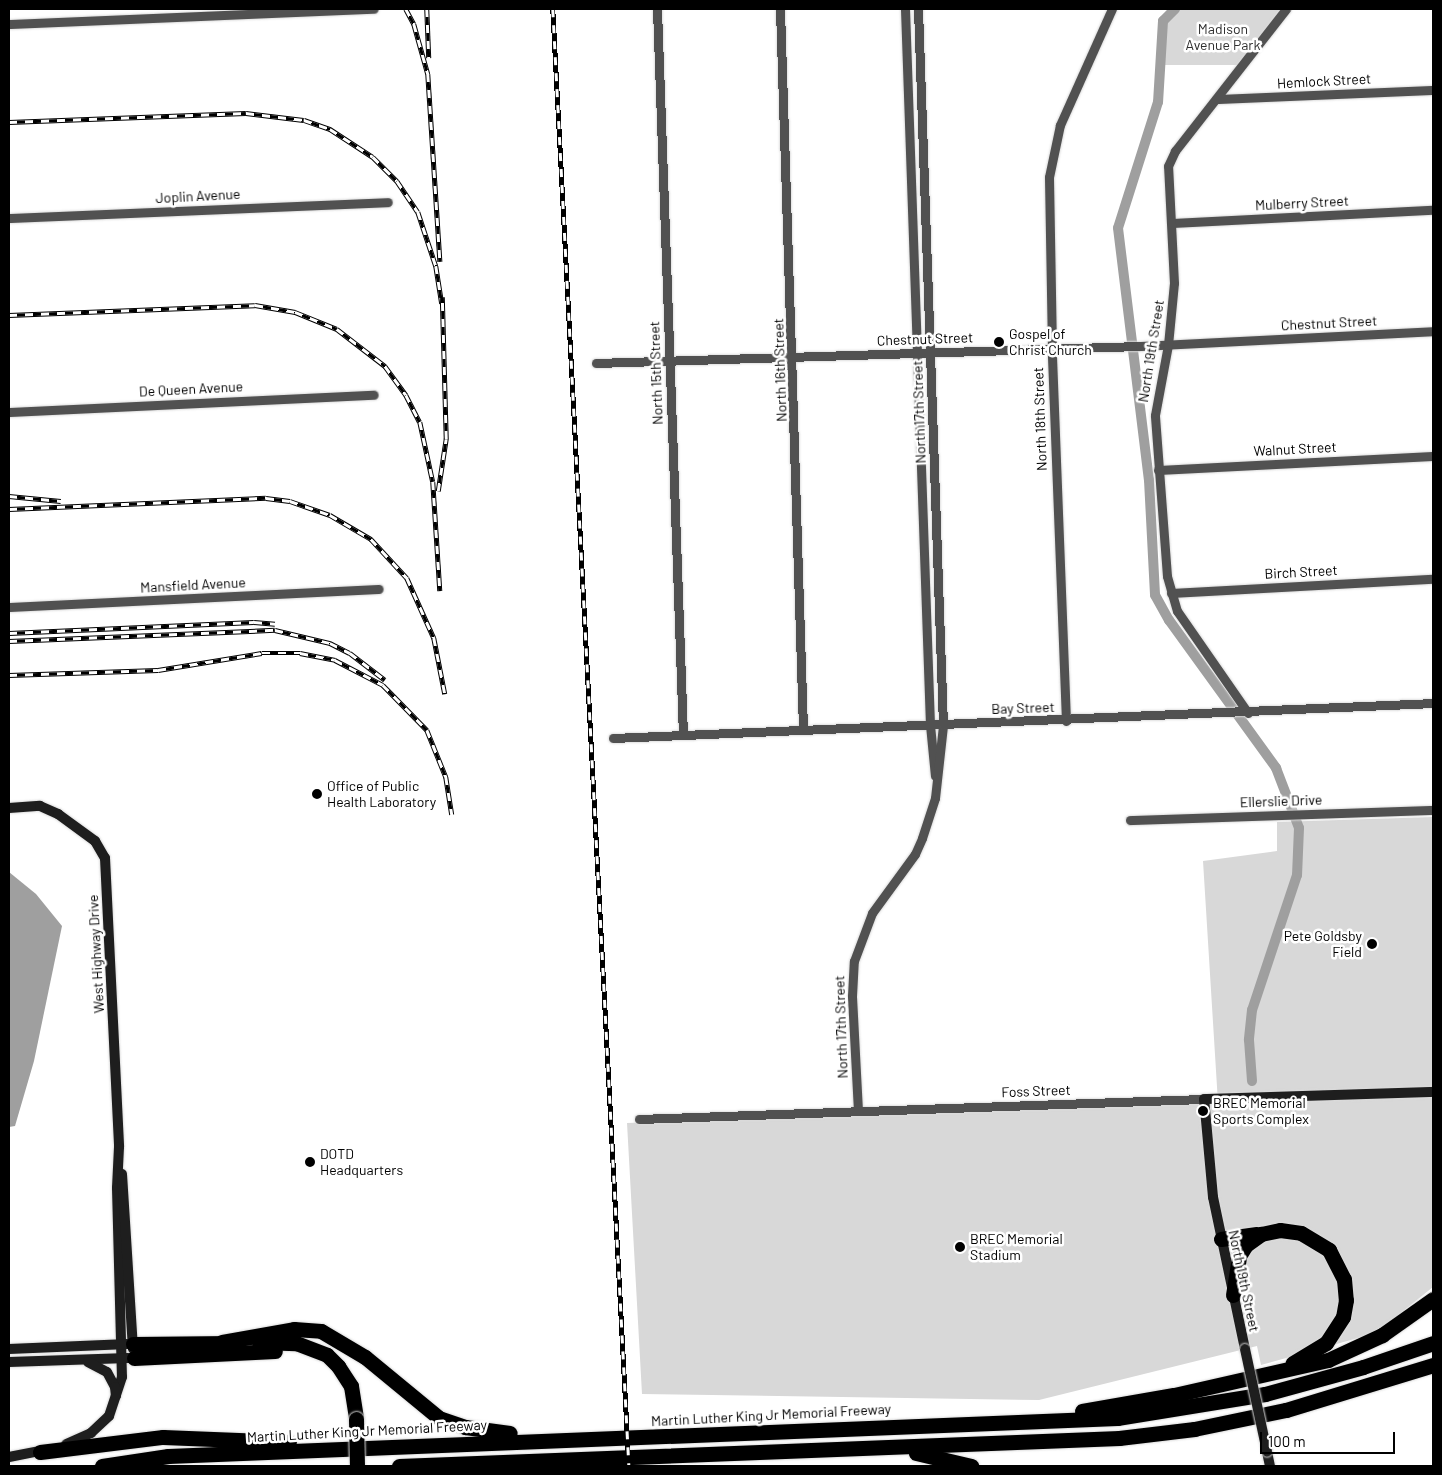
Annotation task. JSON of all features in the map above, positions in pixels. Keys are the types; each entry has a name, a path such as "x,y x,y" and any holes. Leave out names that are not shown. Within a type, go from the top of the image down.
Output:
{"highway":[{"path":"1221,1239 1266,1232 1301,1233 1329,1250 1344,1279 1344,1311 1334,1334 1308,1356 1232,1382"},
{"path":"1233,1295 1237,1264 1242,1250 1250,1241 1266,1232"},
{"path":"995,1422 1036,1413 1123,1406 1295,1369 1341,1355 1389,1331 1433,1299"},
{"path":"128,1351 222,1342 294,1329 321,1332 365,1357 431,1413 447,1422 478,1430 554,1440"},
{"path":"222,1342 290,1342 320,1351 333,1360 347,1378 355,1400 352,1466"},
{"name":"Martin Luther King Jr Memorial Freeway","path":"102,1466 168,1456 995,1422 1091,1420 1201,1407 1319,1380 1433,1343"},
{"path":"128,1351 286,1350 304,1353 322,1360 339,1377 348,1399 353,1419 357,1466"},
{"path":"399,1466 1070,1442 1194,1429 1295,1408 1394,1379 1433,1365"},
{"path":"1394,1379 1433,1374"},
{"path":"40,1452 162,1437 386,1446"},
{"path":"885,1449 971,1466"}],"street":[{"path":"9,24 374,9"},
{"name":"North 15th Street","path":"657,9 683,736"},
{"name":"North 16th Street","path":"780,9 794,357 803,730"},
{"name":"North 17th Street","path":"905,9 930,725 936,784"},
{"name":"North 17th Street","path":"858,1111 852,996 856,956 877,905 919,847 934,804 943,725 918,9"},
{"name":"North 18th Street","path":"1066,721 1049,238 1052,158 1060,125 1112,9"},
{"name":"North 19th Street","path":"1245,713 1177,611 1171,593 1158,470 1156,407 1168,345 1174,283 1169,159 1286,9"},
{"name":"Hemlock Street","path":"1216,100 1433,90"},
{"name":"Joplin Avenue","path":"9,218 388,202"},
{"name":"Mulberry Street","path":"1172,223 1433,210"},
{"path":"912,225 926,225"},
{"name":"Chestnut Street","path":"596,363 1052,350 1433,331"},
{"name":"De Queen Avenue","path":"9,412 374,395"},
{"name":"Walnut Street","path":"1158,470 1433,456"},
{"name":"Birch Street","path":"1171,593 1433,579"},
{"path":"925,589 938,589"},
{"name":"Mansfield Avenue","path":"9,607 379,590"},
{"name":"Bay Street","path":"613,738 1066,721 1433,703"},
{"name":"West Highway Drive","path":"9,808 40,806 58,814 95,841 105,858 120,1166 124,1187 128,1351 116,1403"},
{"name":"Ellerslie Drive","path":"1130,820 1433,810"},
{"name":"Foss Street","path":"639,1119 1433,1092"},
{"name":"North 19th Street","path":"1204,1099 1211,1184 1270,1466"},
{"path":"9,1349 128,1351"},
{"path":"9,1362 79,1360 128,1351"},
{"path":"9,1457 40,1452 91,1433 109,1416 116,1403 115,1387 107,1372 97,1365 79,1360"}],"green space":[{"name":"Madison Avenue Park","path":"1175,9 1286,9 1243,65 1159,65 1163,21"},
{"name":"BREC Memorial Sports Complex","path":"1433,817 1433,1287 1376,1333 1261,1365 1257,1346 1039,1400 642,1394 627,1123 1218,1103 1203,861 1277,851 1277,822"}],"shaded area":[{"path":"9,872 36,894 62,926 34,1061 15,1126 9,1127"}],"waterway":[{"path":"1175,9 1163,21 1158,102 1118,228 1149,480 1155,595 1169,620 1276,768 1299,828 1297,875 1252,1010 1249,1040 1252,1081"}],"railway":[{"path":"406,9 414,24 428,74 440,262"},
{"path":"427,9 429,58"},
{"path":"553,9 629,1466"},
{"path":"9,122 246,113 304,120 330,129 373,157 397,181 418,212 436,266 442,304"},
{"path":"438,491 446,439 442,297"},
{"path":"9,315 255,305 295,312 337,329 385,366 406,395 420,422 433,482 440,591"},
{"path":"9,496 61,501"},
{"path":"9,509 266,498 290,501 330,515 371,539 407,578 434,638 445,694"},
{"path":"9,633 254,622 275,624"},
{"path":"9,641 275,630 330,643 350,653 385,680"},
{"path":"9,675 158,670 262,653 300,653 335,660 383,685 427,730 446,777 452,815"}],"place":[{"name":"Gospel of Christ Church","path":"999,342"},
{"name":"Office of Public Health Laboratory","path":"317,794"},
{"name":"Pete Goldsby Field","path":"1372,944"},
{"name":"BREC Memorial Sports Complex","path":"1203,1111"},
{"name":"DOTD Headquarters","path":"310,1162"},
{"name":"BREC Memorial Stadium","path":"960,1247"}]}
